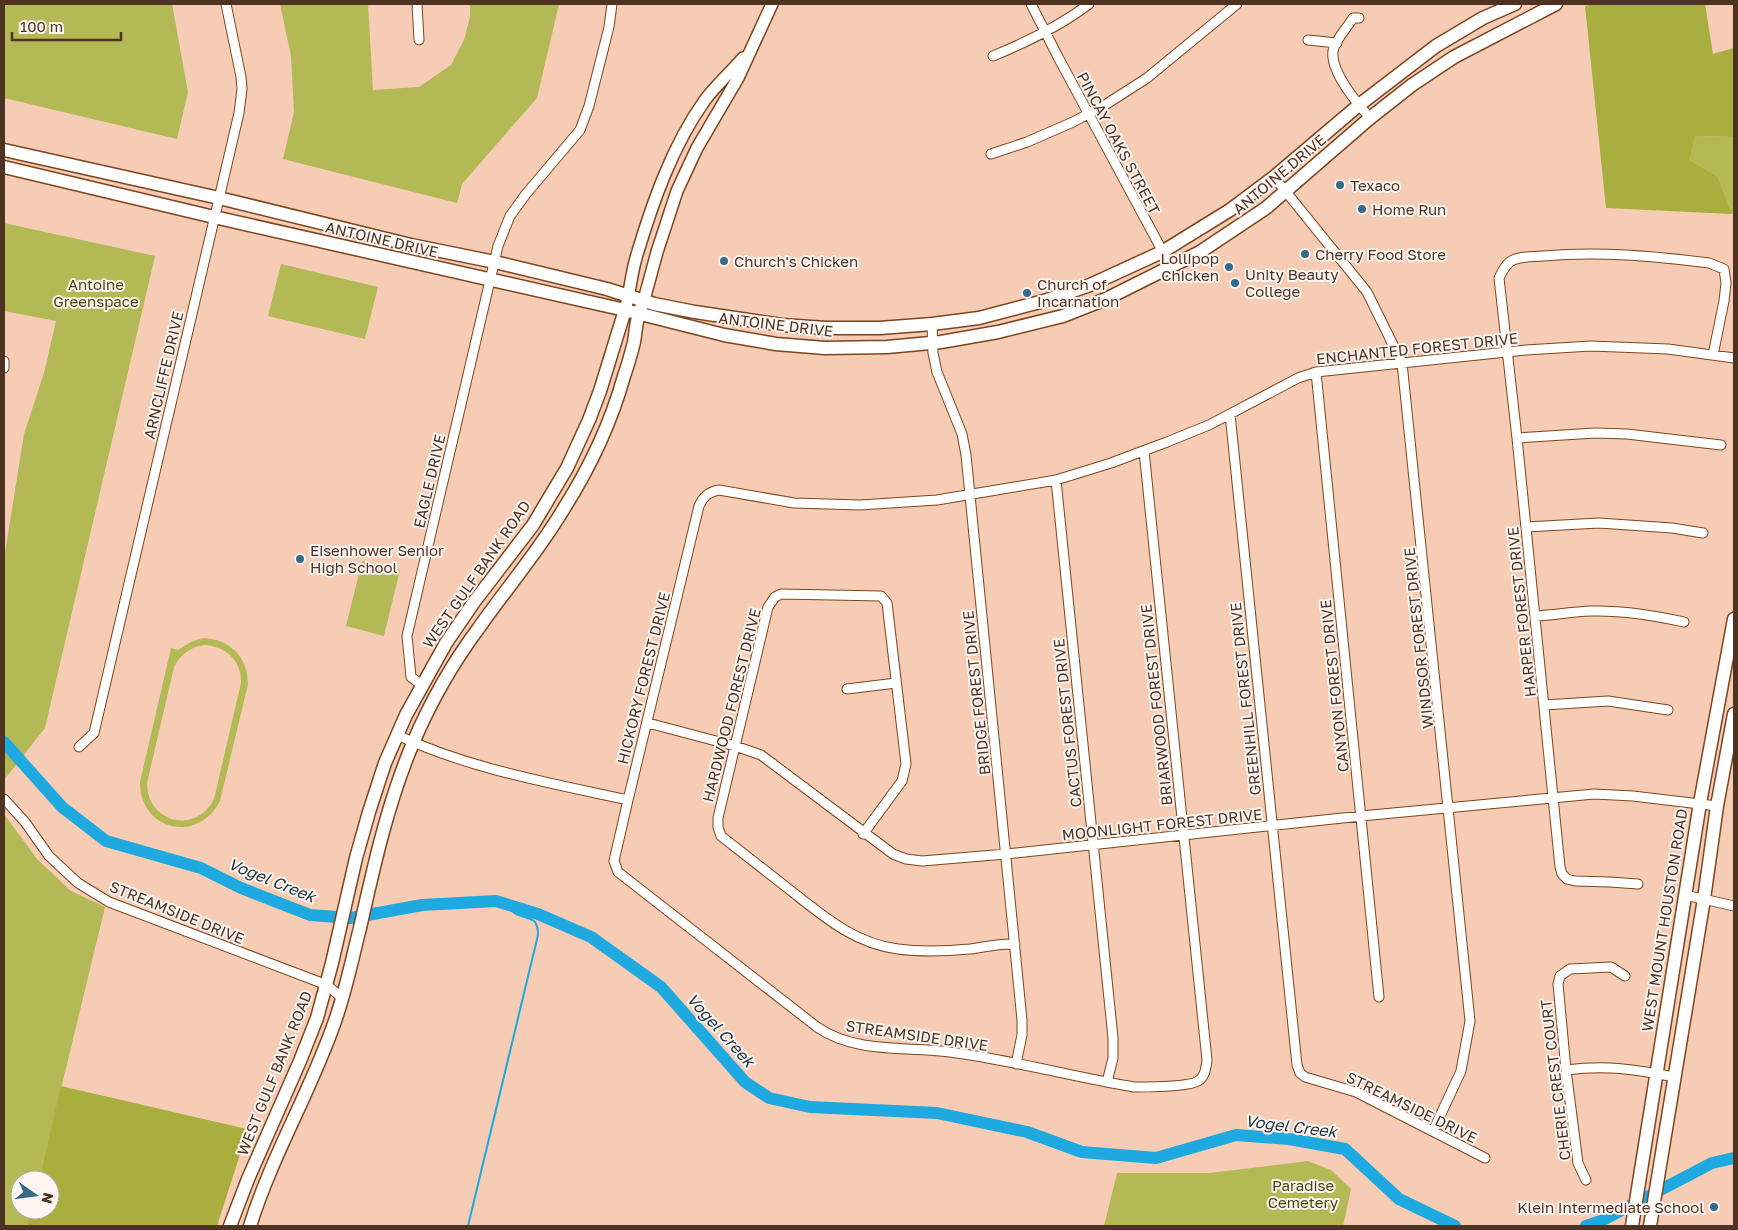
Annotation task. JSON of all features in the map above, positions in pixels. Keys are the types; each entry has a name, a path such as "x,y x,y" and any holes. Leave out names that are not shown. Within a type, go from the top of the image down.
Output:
{"main road":[{"name":"ANTOINE DRIVE","path":"4,150 495,262 701,313 782,325 826,328 880,328 932,324 979,318 1090,286 1162,252 1230,210 1274,177 1359,105 1444,41 1483,18 1515,4"},
{"name":"ANTOINE DRIVE","path":"4,167 214,218 625,310 724,335 810,347 865,348 932,342 998,332 1063,316 1106,299 1200,252 1236,230 1266,208 1370,118 1412,85 1453,58 1556,4"},
{"path":"1444,41 1453,58"},
{"path":"81,186 85,169"},
{"path":"274,231 279,213"},
{"path":"328,243 332,226"},
{"name":"WEST GULF BANK ROAD","path":"250,1226 284,1141 320,1061 342,998 353,963 372,873 394,793 413,742 438,692 468,642 540,545 581,478 605,429 624,378 634,340 638,314 644,300"},
{"name":"WEST GULF BANK ROAD","path":"230,1226 317,1018 354,868 385,763 397,735 422,684 454,630 533,525 567,468 590,420 607,372 625,310"},
{"path":"607,372 624,378"},
{"path":"590,420 605,429"},
{"name":"WEST MOUNT HOUSTON ROAD","path":"1632,1226 1700,803 1734,619"},
{"path":"454,630 468,642"},
{"path":"1651,1221 1704,899 1717,806 1734,714"},
{"path":"354,868 372,873"},
{"path":"267,1134 284,1141"}],"street":[{"name":"ARNCLIFFE DRIVE","path":"80,747 94,733 239,112 242,89 239,62 226,4"},
{"path":"417,4 419,40"},
{"name":"EAGLE DRIVE","path":"422,684 411,677 407,636 498,246 510,216 580,130 592,97 609,27 612,4"},
{"name":"WEST GULF BANK ROAD","path":"644,300 657,252 678,192 697,148 738,78 772,4"},
{"name":"PINCAY OAKS STREET","path":"1031,4 1171,267"},
{"path":"993,56 1045,32 1089,4"},
{"path":"991,154 1027,142 1089,114 1147,78 1237,4"},
{"path":"1360,18 1353,18 1333,51 1335,62 1351,96 1370,118"},
{"path":"1308,40 1337,43"},
{"name":"WEST GULF BANK ROAD","path":"625,310 636,259 650,214 689,126 706,99 744,57 753,44"},
{"name":"WINDSOR FOREST DRIVE","path":"1274,177 1367,292 1402,363 1450,808 1470,1021 1461,1072 1432,1131"},
{"path":"662,186 678,192"},
{"name":"HARPER FOREST DRIVE","path":"1638,884 1575,881 1567,879 1562,874 1560,867 1499,278 1511,261 1521,258 1555,255 1637,255 1701,262 1718,266 1724,270 1726,283 1713,355"},
{"name":"BRIDGE FOREST DRIVE","path":"932,324 932,342 937,372 941,387 963,437 966,455 1022,1020 1022,1035 1016,1064"},
{"name":"ENCHANTED FOREST DRIVE","path":"708,494 719,490 763,499 826,505 892,504 937,500 1056,480 1144,451 1201,428 1290,381 1316,372 1508,352 1591,346 1668,349 1734,358"},
{"path":"4,361 4,368"},
{"name":"CANYON FOREST DRIVE","path":"1316,372 1379,997"},
{"name":"GREENHILL FOREST DRIVE","path":"1230,414 1271,826 1297,1065 1300,1071"},
{"path":"1517,438 1558,434 1611,434 1720,445"},
{"name":"BRIARWOOD FOREST DRIVE","path":"1144,451 1207,1060 1204,1075"},
{"name":"CACTUS FOREST DRIVE","path":"1056,480 1113,1038 1113,1058 1108,1082"},
{"name":"HICKORY FOREST DRIVE","path":"618,872 614,860 628,800 699,506 708,494"},
{"path":"1526,527 1599,523 1672,528 1703,533"},
{"name":"HARDWOOD FOREST DRIVE","path":"896,683 887,603 881,596 786,593 775,597 768,607 718,818 718,828 721,836 831,922 865,941 899,950 931,951 1015,944"},
{"path":"1535,616 1589,611 1621,612 1652,615 1684,622"},
{"path":"847,689 896,683 906,764 902,781 863,834"},
{"path":"1544,705 1608,701 1668,710"},
{"name":"MOONLIGHT FOREST DRIVE","path":"648,722 761,755 863,834 893,854 914,860 1006,854 1361,816 1610,794 1717,806"},
{"path":"397,735 464,761 542,782 628,800"},
{"name":"STREAMSIDE DRIVE","path":"4,799 25,822 49,856 78,883 109,902 326,986 342,998"},
{"name":"STREAMSIDE DRIVE","path":"618,872 817,1027 834,1037 861,1045 952,1052 1146,1088 1197,1082 1204,1075"},
{"path":"1685,895 1734,906"},
{"name":"CHERIE CREST COURT","path":"1586,1180 1578,1163 1566,1070 1558,984 1560,976 1570,969 1611,967 1625,976"},
{"path":"1566,1070 1595,1066 1634,1068 1674,1077"},
{"name":"STREAMSIDE DRIVE","path":"1300,1071 1313,1080 1356,1092 1485,1158"}],"green space":[{"path":"4,4 172,4 188,92 177,139 4,98"},
{"path":"280,4 368,4 373,90 419,87 451,65 464,40 470,17 470,4 559,4 537,98 462,184 457,203 283,159 294,112 291,56"},
{"path":"1695,136 1734,137 1734,213 1732,214 1718,177 1690,160"},
{"name":"Antoine Greenspace","path":"4,223 155,256 45,728 4,780 4,559 24,434 44,373 56,321 4,311"},
{"path":"281,264 378,287 365,339 268,316"},
{"path":"362,561 400,570 384,636 346,626"},
{"path":"203,638 213,639 236,651 245,666 248,684 220,801 210,815 198,823 185,827 172,826 160,821 149,812 143,799 140,782 171,648 178,650 191,642","holes":["204,645 226,652 236,662 241,675 241,683 214,799 206,810 196,817 185,820 174,819 163,815 155,807 149,797 147,783 174,667 190,649"]},
{"path":"4,814 37,859 71,891 105,907 41,1170 10,1170 10,1220 29,1220 29,1222 25,1226 4,1226"},
{"name":"Paradise Cemetery","path":"1308,1161 1331,1170 1351,1189 1343,1226 1104,1226 1117,1173 1210,1173"}],"shaded area":[{"path":"1594,4 1705,4 1713,54 1734,48 1734,137 1695,136 1690,160 1718,177 1732,214 1606,208 1585,6"},
{"path":"61,1086 251,1130 245,1139 217,1226 27,1226 28,1220 60,1220 60,1170 41,1170"}],"waterway":[{"name":"Vogel Creek","path":"4,742 62,807 106,841 201,868 241,888 310,915 351,918 422,905 496,901 538,914 591,937 661,987 745,1082 769,1098 810,1107 937,1113 1027,1132 1082,1152 1156,1158 1236,1135 1289,1139 1345,1149 1399,1199 1455,1226"},
{"path":"468,1226 538,935 538,929 532,920 515,913 507,905"},
{"name":"Vogel Creek","path":"1586,1226 1601,1221 1712,1163 1734,1158"}],"place":[{"name":"Texaco","path":"1340,185"},
{"name":"Home Run","path":"1362,209"},
{"name":"Cherry Food Store","path":"1305,254"},
{"name":"Church's Chicken","path":"724,261"},
{"name":"Lollipop Chicken","path":"1229,267"},
{"name":"Unity Beauty College","path":"1235,283"},
{"name":"Church of Incarnation","path":"1027,293"},
{"name":"Eisenhower Senior High School","path":"300,559"},
{"name":"Klein Intermediate School","path":"1714,1207"}]}
